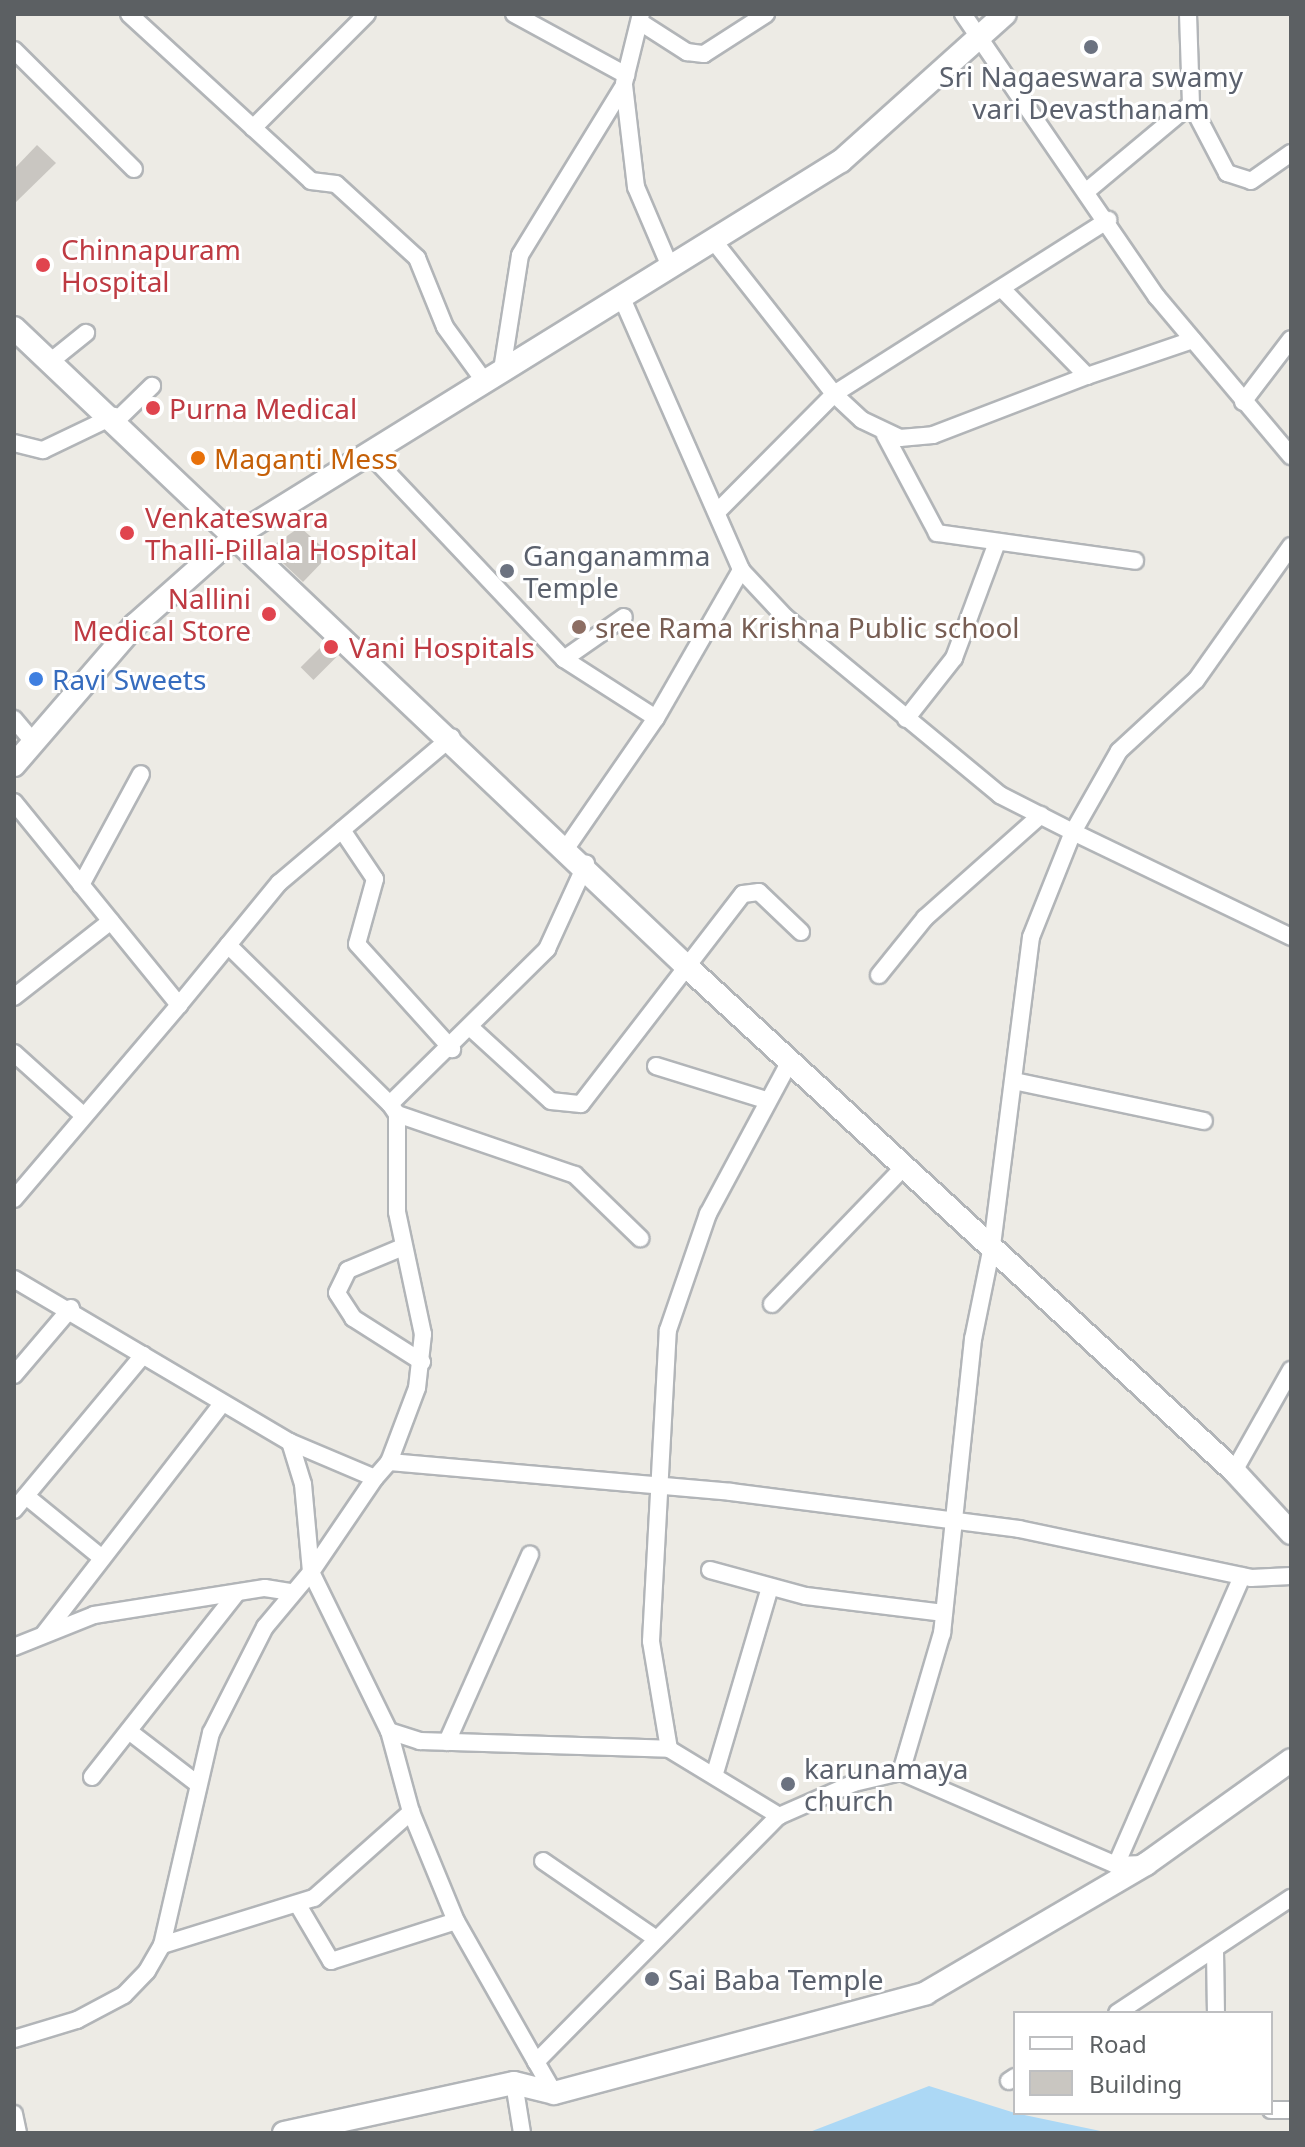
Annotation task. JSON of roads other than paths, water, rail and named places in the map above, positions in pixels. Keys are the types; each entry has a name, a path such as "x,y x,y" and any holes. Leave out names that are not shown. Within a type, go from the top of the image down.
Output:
{"street":[{"path":"129,14 311,181 336,184 417,258 445,327 494,376"},
{"path":"253,128 367,14"},
{"path":"514,14 625,80"},
{"path":"494,376 520,255 625,80 641,18 687,52 704,54 766,14"},
{"path":"963,14 1193,340 1291,456"},
{"path":"14,765 135,625 234,537 621,296 668,262 713,240 841,161 976,36 1005,14"},
{"path":"1188,14 1191,104 1237,181 1273,172 1291,153"},
{"path":"14,50 134,169"},
{"path":"625,80 636,187 668,262"},
{"path":"1088,190 1191,104"},
{"path":"719,510 834,394 1108,220"},
{"path":"713,240 834,394 885,435 937,533 996,545 1135,561"},
{"path":"1002,289 1087,376"},
{"path":"621,296 719,510 741,570 906,719 1000,795 1291,937"},
{"path":"14,328 116,418 234,537 586,864 683,963 1234,1471 1291,1533"},
{"path":"51,361 86,333"},
{"path":"1243,402 1291,339"},
{"path":"885,435 933,435 1087,376 1193,340"},
{"path":"14,443 43,450 116,418 152,386"},
{"path":"369,453 564,659 656,718"},
{"path":"906,719 954,658 996,545"},
{"path":"901,1772 944,1613 957,1521 973,1339 992,1246 1031,937 1073,832 1119,751 1196,680 1291,546"},
{"path":"567,847 656,718 741,570"},
{"path":"564,659 624,617"},
{"path":"14,719 34,743"},
{"path":"14,1199 279,883 452,737"},
{"path":"81,885 141,774"},
{"path":"14,802 179,1005"},
{"path":"879,975 925,918 1041,815"},
{"path":"342,830 375,879 357,944 452,1049"},
{"path":"14,2039 77,2020 124,1995 162,1945 195,1782 211,1733 290,1592 311,1572 389,1462 422,1362 418,1294 403,1247 394,1109 547,949 586,864"},
{"path":"471,1028 551,1101 581,1104 683,963 743,894 759,892 801,932"},
{"path":"14,997 111,921"},
{"path":"228,945 394,1109 575,1175 640,1238"},
{"path":"14,1053 84,1116"},
{"path":"669,1749 651,1641 668,1330 708,1214 766,1100 790,1061"},
{"path":"656,1066 766,1100"},
{"path":"1014,1081 1204,1121"},
{"path":"772,1304 904,1167"},
{"path":"403,1247 348,1270 337,1293 353,1318 422,1362"},
{"path":"14,1279 71,1308 220,1406 290,1442 375,1478"},
{"path":"14,1375 71,1308"},
{"path":"14,1510 143,1355"},
{"path":"1234,1471 1291,1370"},
{"path":"44,1634 220,1406"},
{"path":"290,1442 303,1484 311,1572 389,1731 411,1812 456,1921 554,2093"},
{"path":"389,1462 660,1487 957,1521 1242,1576 1291,1576"},
{"path":"26,1496 102,1558"},
{"path":"447,1742 530,1555"},
{"path":"710,1570 770,1587 944,1613"},
{"path":"1116,1865 1242,1576"},
{"path":"715,1773 770,1587"},
{"path":"14,1647 94,1615 237,1593 290,1592"},
{"path":"92,1777 237,1593"},
{"path":"389,1731 447,1742 669,1749 715,1773 779,1816"},
{"path":"130,1732 195,1782"},
{"path":"284,2133 514,2083 554,2093 926,1993 1146,1864 1291,1760"},
{"path":"536,2062 655,1938 779,1816 854,1783 901,1772 1116,1865 1146,1864"},
{"path":"162,1945 298,1905 411,1812"},
{"path":"543,1861 655,1938"},
{"path":"1120,2011 1291,1898"},
{"path":"298,1905 331,1961 456,1921"},
{"path":"1215,1951 1216,2011"},
{"path":"514,2083 522,2133"},
{"path":"14,2114 18,2133"}],"water":[{"path":"929,2086 1013,2112 1013,2115 1110,2133 807,2133"}],"place":[{"name":"Sri Nagaeswara swamy vari Devasthanam","path":"1091,47"},
{"name":"Chinnapuram Hospital","path":"43,265"},
{"name":"Purna Medical","path":"153,408"},
{"name":"Maganti Mess","path":"198,458"},
{"name":"Venkateswara Thalli-Pillala Hospital","path":"127,533"},
{"name":"Ganganamma Temple","path":"507,571"},
{"name":"Nallini Medical Store","path":"269,614"},
{"name":"sree Rama Krishna Public school","path":"579,627"},
{"name":"Vani Hospitals","path":"331,647"},
{"name":"Ravi Sweets","path":"36,679"},
{"name":"karunamaya church","path":"788,1784"},
{"name":"Sai Baba Temple","path":"652,1979"}]}
